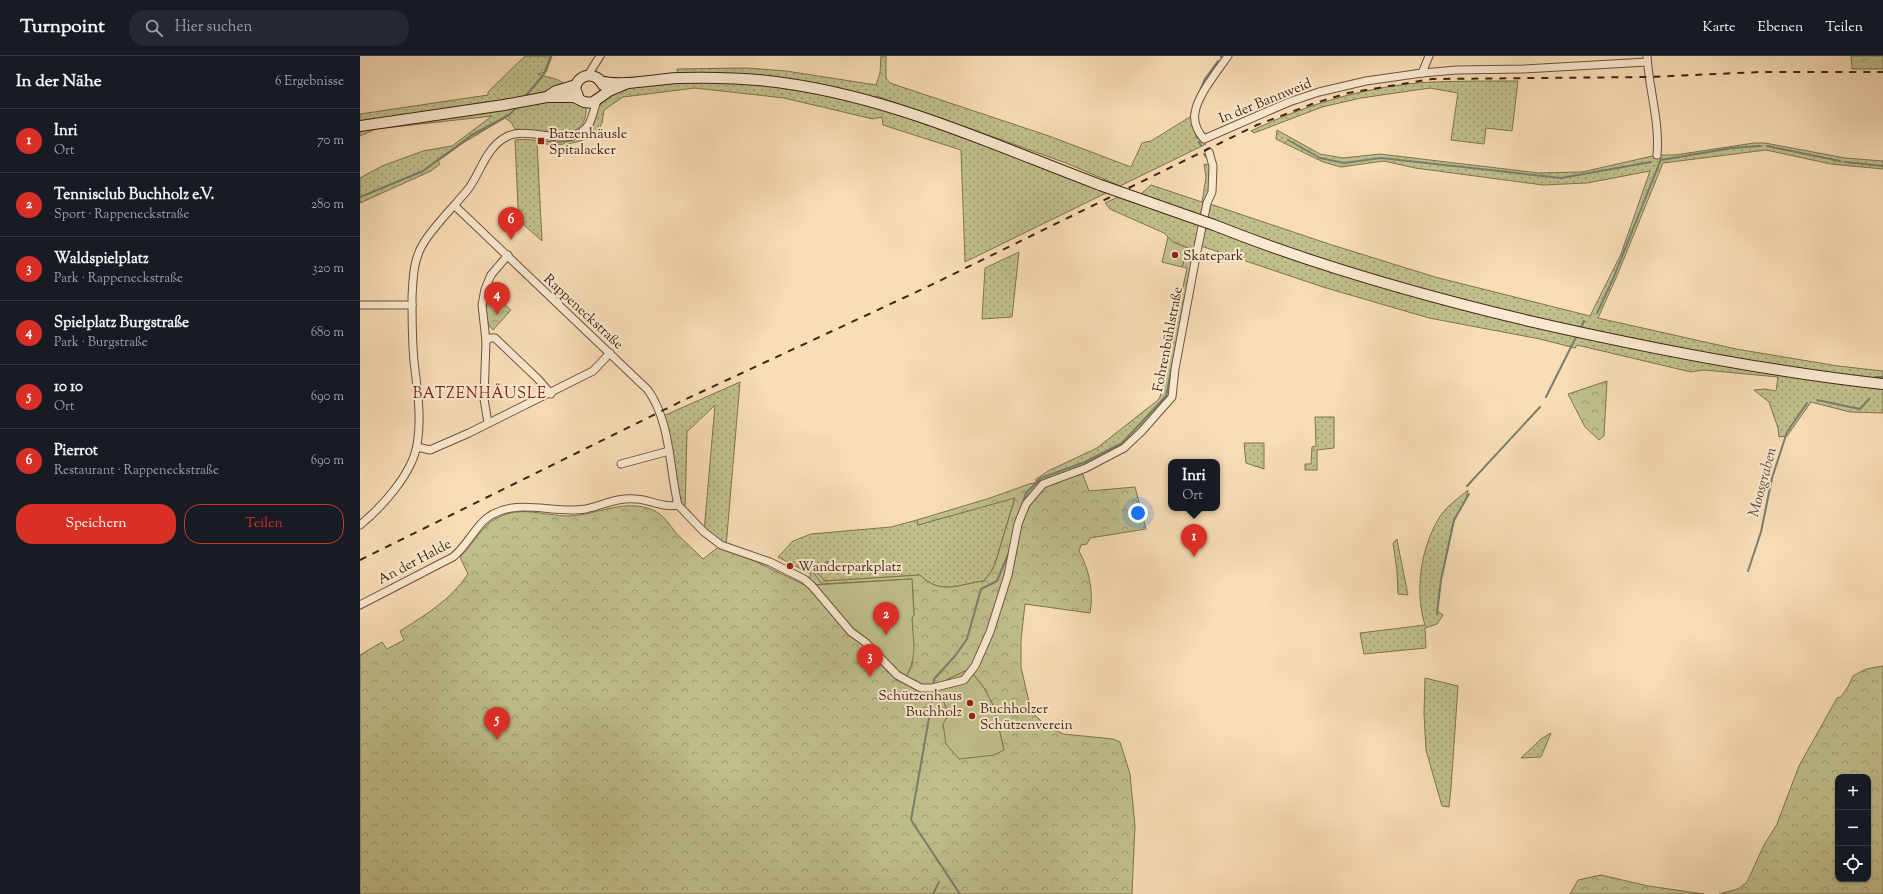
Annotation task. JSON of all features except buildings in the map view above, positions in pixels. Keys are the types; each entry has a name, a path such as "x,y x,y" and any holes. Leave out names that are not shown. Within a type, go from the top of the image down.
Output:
{"main road":[{"path":"583,101 575,91 576,85 580,78 595,78 628,83 679,78 752,80 804,86 875,102 896,109 1100,185 1313,261 1399,287 1594,335 1755,366 1883,384"},
{"path":"595,78 603,89 599,99"},
{"path":"360,126 504,105 547,97 574,97 583,101 599,99 609,91 628,83"},
{"path":"547,97 576,85"}],"street":[{"name":"In der Bannweid","path":"1228,56 1201,97 1195,112 1195,123 1199,133 1204,139 1289,102 1319,92 1366,81 1422,73 1457,70 1524,70 1647,59"},
{"path":"1422,73 1429,56"},
{"path":"595,78 598,59"},
{"path":"1647,59 1658,128 1657,155"},
{"path":"360,525 404,478 417,447 419,403 414,360 412,305 413,277 422,245 470,186 484,160 506,137 519,134 559,137 570,136 586,128 599,99"},
{"path":"583,101 592,115"},
{"name":"Fohrenbühlstraße","path":"678,505 704,532 721,545 770,562 804,579 812,586 850,632 876,653 897,675 921,688 934,688 964,680 975,666 990,632 1008,575 1018,524 1026,504 1043,484 1086,468 1124,448 1142,431 1172,396 1175,369 1197,251 1207,203 1212,192 1213,166 1209,152"},
{"name":"Rappeneckstraße","path":"455,206 641,382 653,398 661,417 669,451 678,505"},
{"path":"488,423 484,399 486,341 482,305 485,289 491,275 508,255"},
{"path":"360,305 412,305"},
{"path":"486,341 490,338 495,338 538,379 551,394"},
{"path":"417,447 430,450 551,394 593,371 610,353"},
{"path":"621,464 669,451"},
{"name":"An der Halde","path":"360,605 452,557 461,550 487,518 502,510 532,506 570,510 586,509 618,500 637,499 660,506 678,505"}],"green space":[{"path":"525,56 552,56 546,72 538,74 559,80 566,87 570,99 586,107 585,119 579,127 571,132 560,133 515,129 511,122 505,118 463,143 438,161 440,164 431,171 360,203 360,178 382,166 423,151 452,146 492,116 376,129 360,136 360,114 488,95 488,92"},
{"path":"881,56 886,56 886,78 890,83 1049,136 1131,167 1142,143 1151,141 1193,115 1199,137 1206,144 1120,186 1066,163 876,96 874,106 1037,164 1106,193 965,262 961,150 883,125 882,117 873,119 784,98 695,88 623,97 604,110 602,123 597,131 591,136 573,143 537,143 542,241 524,225 518,207 515,140 523,139 565,142 581,137 593,125 599,107 608,97 627,88 679,78 677,69 747,68 786,71 876,85 880,73"},
{"path":"1851,56 1883,56 1883,69 1852,69"},
{"path":"1518,81 1512,131 1486,128 1484,144 1451,140 1458,93 1430,88 1361,98 1322,107 1254,133 1251,131 1294,112 1317,104 1386,87 1433,82"},
{"path":"1277,130 1320,154 1343,158 1380,154 1539,173 1582,172 1657,155 1675,155 1754,143 1765,143 1845,158 1883,161 1883,169 1831,164 1766,150 1663,163 1598,318 1736,349 1838,366 1883,371 1883,413 1850,412 1811,402 1787,436 1779,437 1778,428 1769,402 1754,390 1765,389 1776,391 1778,377 1704,370 1691,372 1577,345 1575,348 1540,339 1429,318 1323,287 1198,245 1170,396 1124,448 1043,484 1035,480 1048,471 1097,448 1160,397 1187,268 1182,267 1188,248 1173,242 1164,233 1110,209 1105,203 1118,197 1132,202 1151,185 1202,202 1206,177 1204,164 1212,165 1207,203 1329,244 1435,277 1590,316 1621,254 1650,171 1587,183 1543,185 1415,168 1384,161 1341,167 1323,162 1276,139"},
{"name":"Skatepark","path":"1168,237 1173,242 1188,248 1182,267 1162,262"},
{"path":"1019,252 1012,317 982,319 985,268"},
{"path":"490,293 511,310 493,330 488,322 486,312"},
{"path":"1607,381 1604,436 1599,440 1585,427 1568,394"},
{"path":"740,382 726,547 704,532 715,405 687,432 685,511 678,505 661,417"},
{"path":"1315,417 1334,417 1334,448 1317,450 1317,470 1305,470 1305,464 1311,464 1312,447 1316,446"},
{"path":"1244,443 1264,443 1264,469 1246,463"},
{"path":"1081,470 1089,491 1135,487 1146,529 1090,538 1087,544 1081,545 1079,551 1086,565 1090,581 1090,613 1025,604 1021,640 1021,667 1031,711 1044,724 1063,734 1113,739 1120,742 1130,774 1135,826 1132,894 360,894 360,655 382,642 387,649 404,640 400,631 437,606 454,592 468,574 460,557 491,521 506,514 515,512 533,512 569,516 621,506 642,507 653,510 663,517 676,533 703,559 721,545 811,588 863,644 904,679 912,667 912,618 914,615 912,579 822,584 812,571 828,561 827,566 818,573 825,581 920,575 935,585 950,587 984,581 995,564 1015,498 918,525 917,520 990,498 1029,484 1038,482 1043,484","holes":["965,671 971,671 984,688 994,707 1004,750 946,719 949,714 943,700 937,693 938,684"]},
{"path":"1468,490 1466,499 1454,521 1441,580 1437,611 1443,615 1437,624 1425,628 1426,648 1364,654 1360,633 1425,625 1420,598 1421,568 1424,554 1434,527 1441,515 1450,505"},
{"path":"1015,497 995,564 984,581 943,587 935,585 920,575 825,581 818,573 827,566 813,571 822,584 814,585 807,580 811,574 778,557 793,541 811,534 891,527 917,520 918,525"},
{"path":"1397,539 1408,595 1398,594 1397,571 1393,543"},
{"path":"912,579 914,648 912,662 906,677 899,673 841,619 814,585"},
{"path":"1883,666 1883,894 1719,894 1738,889 1747,882 1764,845 1777,824 1799,766 1837,698 1841,697 1853,676 1866,669"},
{"name":"Buchholzer Schützenverein","path":"965,671 971,671 984,688 994,707 1004,750 994,755 959,759 946,744 943,724 949,714 943,700 937,693 938,684"},
{"path":"1425,678 1458,686 1449,807 1442,806 1426,750 1424,714"},
{"path":"1551,733 1541,757 1521,758 1541,739"},
{"path":"1601,875 1648,886 1704,894 1570,894 1578,880"}],"waterway":[{"path":"525,97 544,74 551,56"},
{"path":"1195,102 1205,79 1218,61"},
{"path":"360,197 423,171 472,135 509,115 517,107"},
{"path":"1192,120 1197,138"},
{"path":"1288,140 1320,158 1344,163 1381,158 1561,178 1651,162"},
{"path":"1199,142 1201,146"},
{"path":"1661,160 1732,148 1760,146"},
{"path":"1767,146 1840,161"},
{"path":"1204,154 1207,158"},
{"path":"1597,313 1613,279 1661,159"},
{"path":"1845,162 1883,166"},
{"path":"1200,217 1204,204"},
{"path":"1580,330 1584,321"},
{"path":"1546,397 1577,335"},
{"path":"1021,508 1026,493 1041,478 1085,462 1122,443 1166,396 1171,371"},
{"name":"Moosgraben","path":"1875,377 1883,377"},
{"name":"Moosgraben","path":"1817,400 1860,409 1869,399"},
{"name":"Moosgraben","path":"1748,571 1761,532 1772,478 1787,432 1807,403"},
{"path":"1467,486 1540,407"},
{"path":"1437,614 1441,580 1454,520 1469,494"},
{"path":"934,685 934,679 955,656 967,639 981,589 997,581 1009,552"},
{"path":"934,690 911,820 960,894"},
{"path":"933,894 939,882"}],"railway":[{"path":"360,560 684,400 927,287 1257,125 1312,104 1348,93 1432,79 1649,77 1760,72 1883,72"}],"place":[{"name":"Batzenhäusle Spitalacker","path":"541,141"},
{"name":"Pierrot","path":"511,240"},
{"name":"Skatepark","path":"1175,255"},
{"name":"Spielplatz Burgstraße","path":"497,315"},
{"name":"Inri","path":"1194,557"},
{"name":"Wanderparkplatz","path":"790,566"},
{"name":"Tennisclub Buchholz e.V.","path":"886,635"},
{"name":"Waldspielplatz","path":"870,677"},
{"name":"Schützenhaus Buchholz","path":"970,703"},
{"name":"Buchholzer Schützenverein","path":"972,716"},
{"name":"10 10","path":"497,740"}],"district":[{"name":"BATZENHÄUSLE","path":"480,393"}]}
